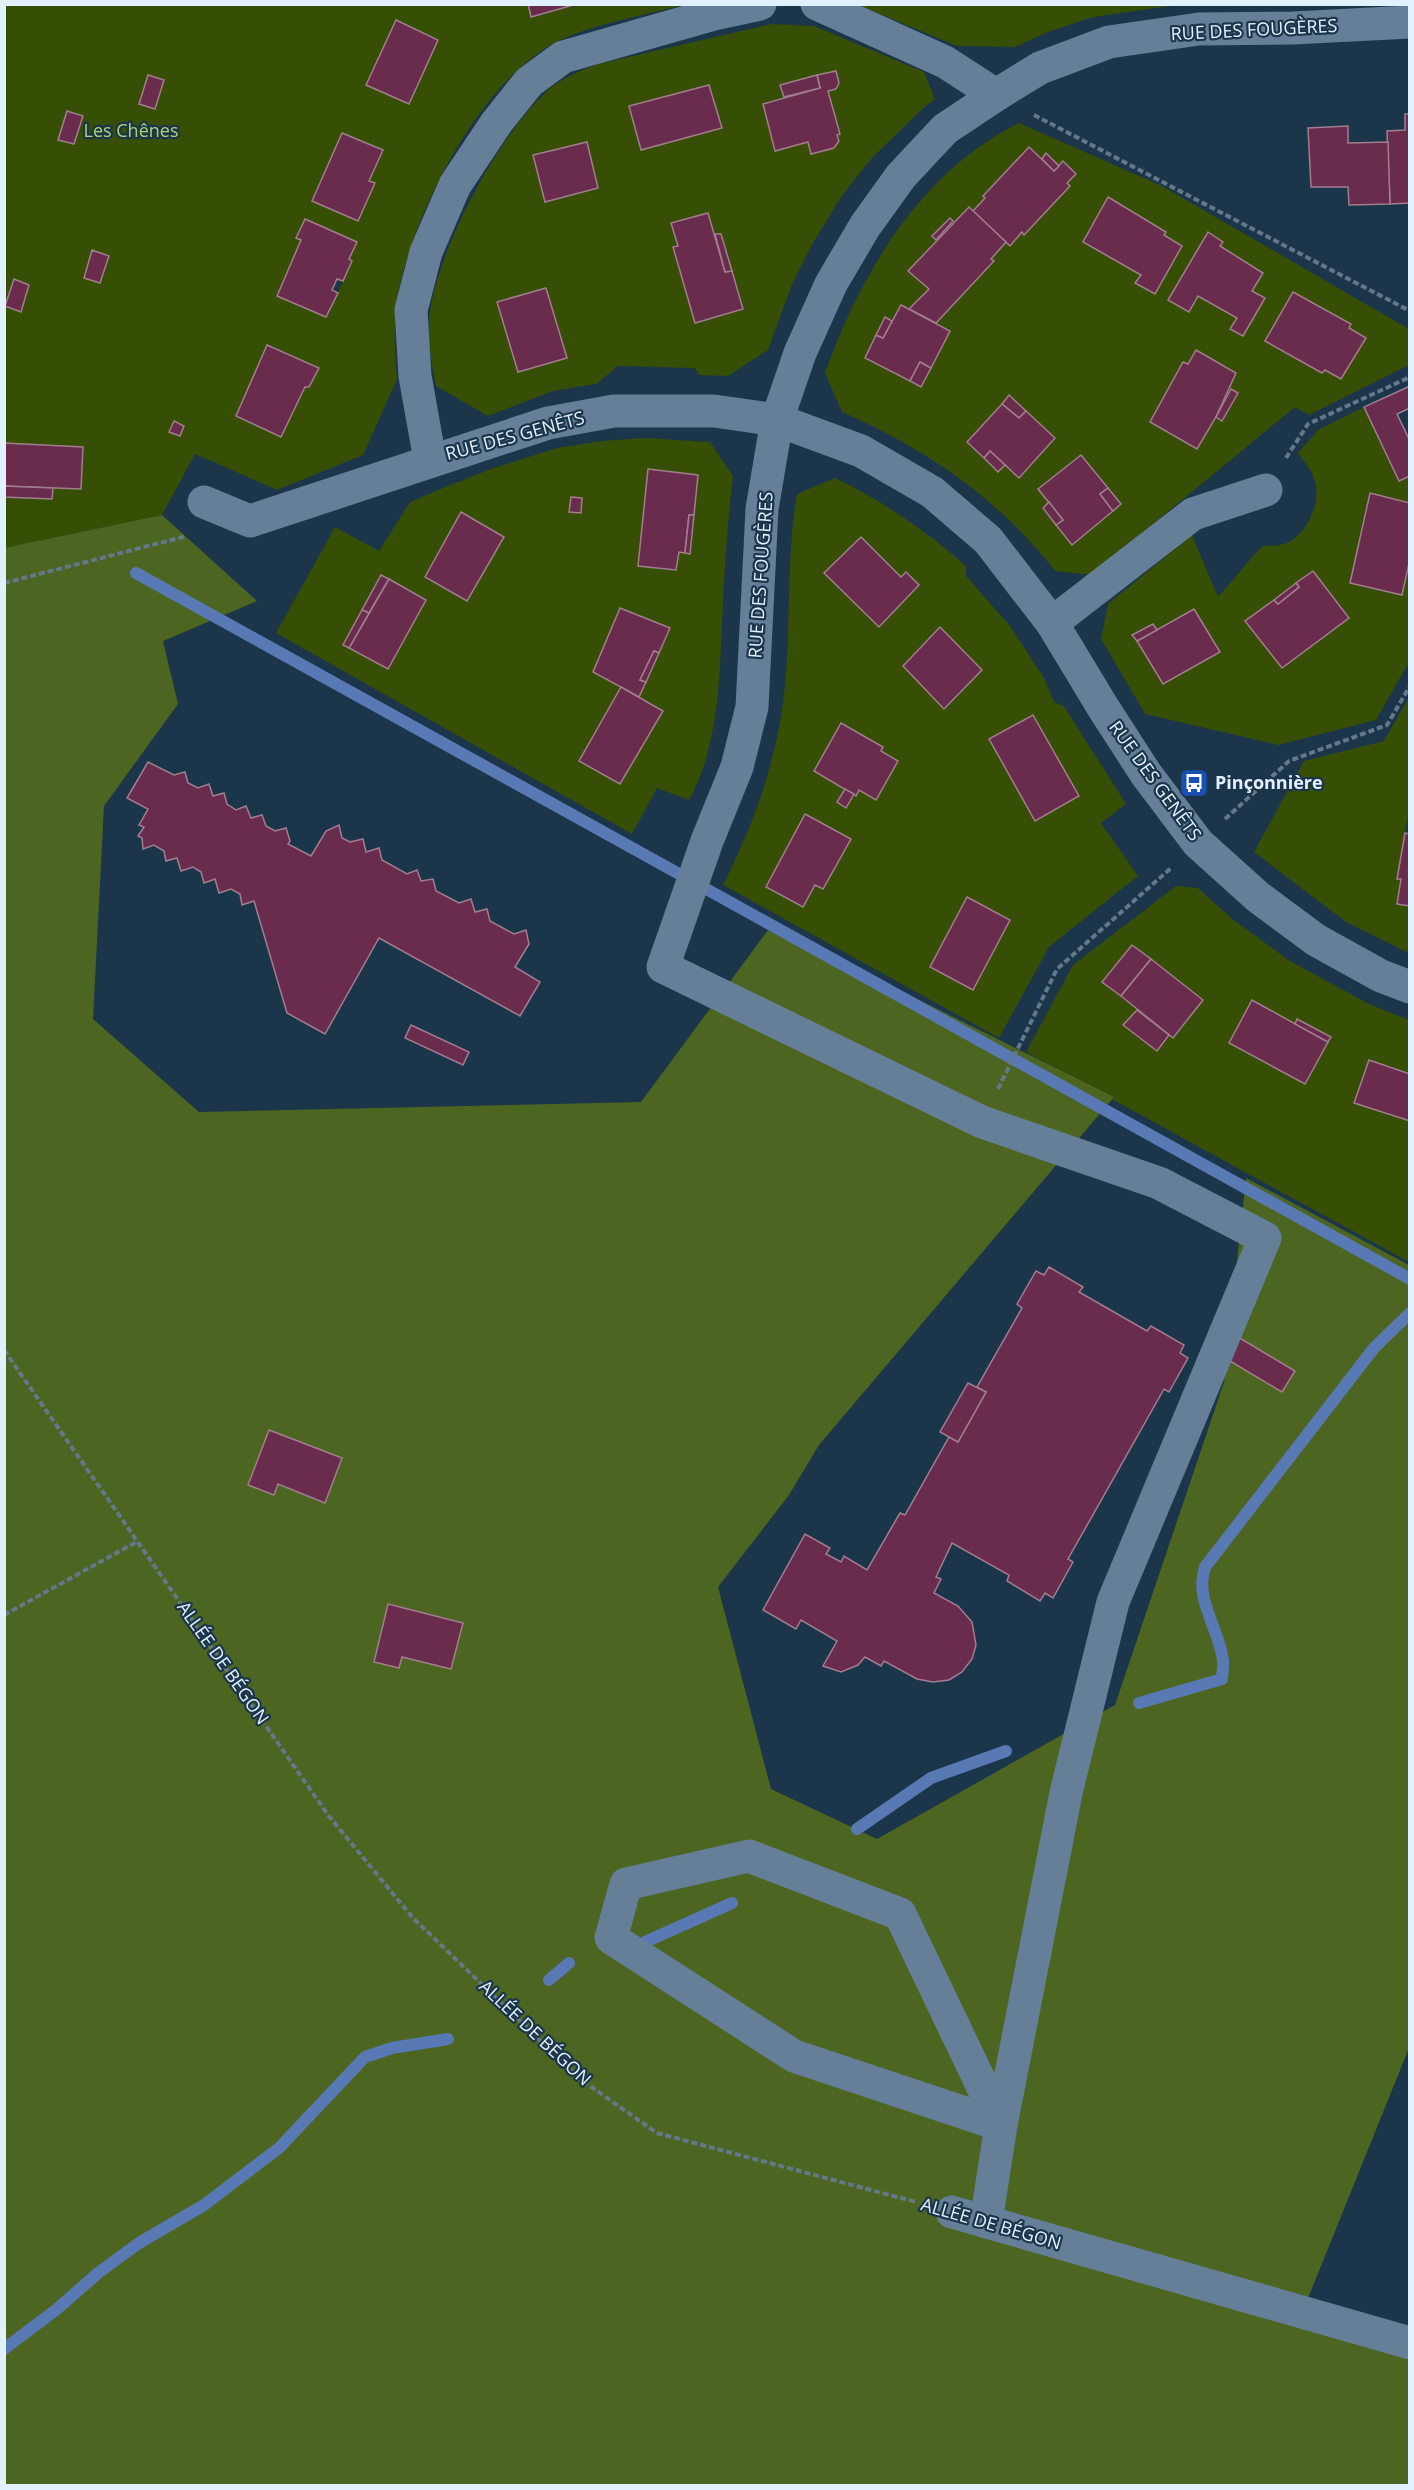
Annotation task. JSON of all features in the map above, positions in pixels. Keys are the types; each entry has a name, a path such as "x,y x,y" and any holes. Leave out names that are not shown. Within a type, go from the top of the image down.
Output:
{"street":[{"path":"430,460 415,376 411,310 426,252 455,185 497,122 529,82 563,57 718,13 760,4"},
{"path":"817,4 945,62 996,95"},
{"name":"RUE DES FOUGÈRES","path":"982,1122 663,967 707,842 737,767 752,707 762,509 777,420 800,353 831,284 865,226 901,176 945,129 1040,69 1109,42 1199,29 1293,28 1410,22"},
{"name":"RUE DES GENÊTS","path":"204,502 250,521 548,423 614,411 714,411 777,420 861,451 932,492 988,540 1052,623 1140,765 1198,843 1258,897 1316,940 1381,976 1410,987"},
{"path":"1052,623 1193,514 1266,490"},
{"path":"982,1122 1159,1183 1264,1238 1113,1602 1066,1793 1001,2125 986,2222"},
{"path":"749,1856 900,1914 1001,2125 794,2056 611,1938 626,1884 749,1856"},
{"name":"ALLÉE DE BÉGON","path":"952,2212 1410,2343"}],"path":[{"path":"996,95 1410,311"},
{"path":"1266,490 1308,424 1410,377"},
{"path":"4,583 193,535"},
{"path":"982,1122 1057,969 1289,761 1387,725 1410,686"},
{"name":"ALLÉE DE BÉGON","path":"4,1350 328,1815 413,1918 580,2079 657,2133 952,2212"},
{"path":"4,1615 138,1541"}],"green space":[{"name":"Les Chênes","path":"528,4 532,17 577,5 684,5 580,32 549,46 523,65 499,89 476,118 438,183 422,216 410,249 401,280 395,317 397,379 363,455 277,490 195,454 162,515 5,548 5,5","holes":["396,20 438,40 408,104 367,85","342,133 383,150 369,181 374,183 358,221 312,200","305,219 357,242 349,259 352,262 326,317 277,295 301,240 296,238","268,345 318,368 309,387 305,387 281,437 236,416"]},
{"path":"1178,4 1093,17 1048,32 1015,47 957,46 858,5"},
{"path":"772,24 814,26 924,72 935,99 870,160 841,197 813,243 792,284 768,350 728,376 699,375 695,368 618,366 596,384 553,391 488,416 436,386 429,322 433,295 442,265 471,199 508,137 527,112 558,83 598,64","holes":["836,71 839,83 836,89 828,91 839,141 811,154 808,142 775,150 763,104 784,97 780,85","709,85 721,128 641,150 630,106","586,142 598,188 545,202 533,156","708,213 715,234 721,234 742,309 695,322 673,247 678,246 672,223","546,288 567,357 518,372 497,302"]},
{"path":"1019,123 1162,186 1409,329 1409,365 1309,415 1295,407 1091,575 1055,571 1010,521 959,478 902,442 842,412 825,373 857,299 898,229 924,197 952,169 984,144","holes":["1029,148 1042,159 1046,154 1059,166 1063,162 1076,174 1067,183 1070,186 1025,235 1022,232 1010,245 1006,242 991,259 993,261 936,323 950,331 921,386 865,358 885,317 892,321 901,305 909,309 929,289 909,271 936,240 932,236 949,218 954,222 969,208 973,211 985,198 983,196","1108,197 1165,231 1164,235 1182,246 1155,293 1135,283 1141,275 1083,242","1208,232 1223,242 1220,246 1263,273 1252,291 1264,299 1243,336 1231,329 1237,318 1198,296 1169,300","1293,292 1351,324 1349,328 1366,338 1341,379 1325,370 1322,373 1265,341","1196,350 1236,373 1229,388 1238,393 1222,421 1216,417 1197,448 1188,364","1009,396 1055,439 1019,478 1005,465 998,472 967,442","1081,455 1121,504 1072,545 1043,508 1049,502 1038,489"]},
{"path":"1364,407 1398,481 1410,476 1409,503 1370,493 1350,583 1402,595 1409,559 1409,662 1376,720 1278,745 1145,714 1101,639 1108,604 1192,535 1218,597 1262,546 1273,546 1291,541 1308,523 1315,507 1315,482 1298,453 1318,430","holes":["1313,571 1349,618 1282,668 1246,621","1194,609 1220,652 1163,684 1133,635 1153,624 1157,630"]},
{"path":"644,438 710,442 733,476 726,551 718,694 706,759 689,800 657,788 632,834 276,633 335,527 379,551 410,502 491,469 557,448 601,441","holes":["648,470 698,475 690,553 679,552 676,570 638,566","461,512 503,537 467,601 425,577","381,575 425,599 388,669 343,644","621,608 670,629 639,697 663,711 620,784 579,761 621,687 593,671"]},
{"path":"835,478 903,518 966,566 966,576 1010,626 1044,678 1054,702 1064,706 1126,804 1101,823 1138,876 1049,947 999,1038 723,885 755,813 771,764 782,712 788,638 791,542 797,494","holes":["861,537 901,577 906,572 919,586 879,627 824,573","940,627 982,670 944,708 903,666","1032,715 1078,796 1036,821 989,739","841,723 883,747 876,799 859,790 856,795 814,771","806,814 850,839 823,889 815,885 766,887","967,897 1010,920 973,990 930,967"]},
{"path":"162,515 257,601 163,641 178,704 104,806 93,1019 199,1112 641,1102 771,926 1114,1097 819,1445 789,1495 718,1587 771,1789 877,1839 1115,1705 1224,1382 1246,1178 1409,1265 1409,2048 1302,2313 1409,2342 1409,2485 5,2485 4,548"},
{"path":"1409,697 1409,810 1397,878 1401,879 1397,904 1409,906 1409,953 1346,922 1254,852 1304,761 1384,741"},
{"path":"1176,886 1198,888 1231,918 1290,961 1369,1004 1409,1020 1409,1074 1370,1060 1355,1103 1409,1121 1409,1262 1026,1052 1073,965","holes":["1132,945 1203,1000 1174,1038 1102,982","1252,1000 1295,1024 1298,1019 1331,1037 1305,1084 1229,1043"]}],"building":[{"path":"528,4 577,4 531,17"},
{"path":"396,20 438,40 409,104 366,85"},
{"path":"836,71 839,83 836,89 828,91 840,134 837,135 839,141 834,148 811,154 808,142 775,151 763,104 820,88 817,75"},
{"path":"148,75 164,80 155,109 139,104"},
{"path":"817,75 820,88 784,97 780,85"},
{"path":"709,85 722,128 641,150 629,106"},
{"path":"67,111 83,116 74,144 58,140"},
{"path":"1405,114 1410,114 1410,203 1390,204 1387,131 1405,130"},
{"path":"1348,126 1348,143 1388,142 1390,204 1349,205 1348,187 1311,187 1308,128"},
{"path":"342,133 383,150 369,181 375,183 358,221 312,201"},
{"path":"587,142 598,188 545,202 533,155"},
{"path":"1029,147 1054,171 1063,161 1076,174 1067,183 1070,186 1024,235 1022,232 1010,246 973,211 985,198 983,196"},
{"path":"1046,153 1059,166 1054,171 1042,159"},
{"path":"1108,197 1166,232 1164,235 1182,246 1155,294 1135,283 1141,275 1083,242"},
{"path":"969,207 1006,242 991,259 994,261 936,323 909,309 929,289 908,271"},
{"path":"708,213 725,272 732,271 743,309 695,323 673,247 678,246 671,223"},
{"path":"950,218 953,221 936,240 932,236"},
{"path":"305,219 357,242 343,281 337,279 332,290 338,293 326,317 277,296 301,240 296,238"},
{"path":"1208,232 1223,242 1220,246 1263,273 1252,291 1265,298 1243,336 1230,329 1237,318 1198,296 1189,312 1168,300"},
{"path":"715,234 721,234 732,271 725,272"},
{"path":"92,250 109,256 100,283 84,278"},
{"path":"14,279 29,285 21,312 5,306"},
{"path":"546,288 567,358 518,372 497,302"},
{"path":"1293,292 1351,324 1349,328 1366,338 1341,379 1325,370 1322,373 1265,341"},
{"path":"901,305 950,331 931,368 920,362 910,381 865,358 876,335 883,338"},
{"path":"885,317 892,321 883,338 876,335"},
{"path":"267,345 319,368 309,387 305,387 281,437 236,416"},
{"path":"1196,350 1236,373 1216,417 1197,449 1150,422 1183,362 1188,364"},
{"path":"920,362 931,368 921,387 910,381"},
{"path":"1410,386 1410,408 1397,414 1410,441 1410,476 1399,481 1364,407"},
{"path":"1231,389 1238,393 1222,421 1216,417"},
{"path":"1009,395 1026,411 1019,418 1002,404"},
{"path":"1002,404 1019,418 1026,411 1055,438 1019,478 990,451 984,458 967,442"},
{"path":"174,421 184,426 180,436 169,432"},
{"path":"4,443 83,447 81,489 4,486"},
{"path":"990,451 1005,465 998,472 984,458"},
{"path":"1081,455 1108,488 1100,494 1113,511 1072,545 1056,525 1063,520 1038,489"},
{"path":"648,469 698,475 694,515 689,515 685,553 679,552 676,570 638,566"},
{"path":"4,486 53,488 52,499 4,497"},
{"path":"1108,488 1121,504 1113,511 1100,494"},
{"path":"1370,493 1410,503 1410,559 1402,595 1350,583"},
{"path":"571,497 582,498 581,513 569,512"},
{"path":"1049,502 1063,520 1056,525 1043,508"},
{"path":"461,512 504,537 467,601 425,577"},
{"path":"689,515 694,515 690,554 685,553"},
{"path":"861,537 901,577 906,572 919,585 879,627 824,573"},
{"path":"1313,571 1349,618 1282,668 1245,621 1274,600 1278,604 1299,587 1296,583"},
{"path":"381,575 389,579 369,613 362,610"},
{"path":"389,579 426,600 388,669 349,648"},
{"path":"1296,583 1299,587 1278,604 1274,600"},
{"path":"620,608 670,628 659,653 654,651 640,680 646,682 639,697 593,672"},
{"path":"1194,609 1220,652 1163,684 1137,641"},
{"path":"362,610 369,613 349,648 343,645"},
{"path":"1153,624 1157,630 1137,641 1132,635"},
{"path":"940,627 982,670 944,709 903,666"},
{"path":"654,651 659,653 646,682 640,680"},
{"path":"621,687 663,711 620,784 579,761"},
{"path":"1033,715 1079,796 1035,821 989,739"},
{"path":"841,723 883,747 881,751 898,761 876,800 859,790 856,796 814,771"},
{"path":"148,762 174,775 185,772 188,783 198,788 209,784 213,796 224,793 227,804 236,810 246,806 251,818 262,815 266,826 275,831 286,828 290,841 288,844 311,856 326,831 339,825 342,838 350,842 363,839 366,852 379,848 382,860 407,874 417,870 421,881 433,879 436,891 459,903 471,899 475,912 487,909 490,921 514,934 526,930 529,944 515,967 540,982 520,1016 379,938 325,1034 287,1013 254,901 242,905 240,894 231,889 219,893 215,879 204,883 201,872 193,867 181,871 177,858 166,861 164,851 154,845 143,849 142,838 138,836 144,827 139,825 148,809 127,798"},
{"path":"845,789 854,794 846,808 837,802"},
{"path":"805,814 851,839 823,889 815,885 803,907 766,887"},
{"path":"1405,833 1410,834 1410,906 1397,904 1401,879 1397,879"},
{"path":"967,897 1010,920 973,990 930,967"},
{"path":"1132,945 1151,959 1121,996 1102,982"},
{"path":"1151,959 1203,1000 1173,1038 1121,996"},
{"path":"1252,1000 1328,1042 1305,1084 1229,1043"},
{"path":"1137,1010 1169,1035 1157,1051 1123,1025"},
{"path":"1297,1019 1331,1037 1328,1042 1295,1024"},
{"path":"411,1025 469,1052 463,1065 405,1038"},
{"path":"1369,1060 1410,1074 1410,1121 1354,1103"},
{"path":"1049,1267 1083,1287 1079,1292 1147,1331 1151,1326 1184,1345 1180,1353 1188,1358 1169,1392 1164,1389 1068,1559 1073,1562 1053,1598 1045,1593 1040,1601 1007,1581 1009,1575 952,1543 936,1577 941,1579 934,1593 958,1606 972,1622 976,1645 972,1659 962,1672 949,1680 933,1682 917,1679 884,1661 881,1666 865,1657 858,1665 841,1672 823,1666 837,1641 801,1620 796,1629 763,1610 805,1534 830,1548 826,1554 841,1562 844,1556 867,1570 900,1513 905,1515 949,1437 958,1442 986,1392 977,1387 1022,1308 1017,1304 1036,1271 1044,1275"},
{"path":"1238,1337 1295,1371 1282,1392 1225,1358"},
{"path":"968,1383 986,1392 958,1442 940,1432"},
{"path":"269,1430 342,1458 325,1503 278,1484 274,1495 248,1485"},
{"path":"388,1604 463,1623 451,1669 402,1657 399,1668 374,1662"}],"waterway":[{"path":"136,573 1410,1279"},
{"path":"1139,1703 1222,1679 1221,1648 1208,1614 1203,1591 1202,1579 1205,1567 1374,1348 1410,1313"},
{"path":"857,1829 931,1778 1006,1751"},
{"path":"645,1942 732,1903"},
{"path":"549,1980 569,1963"},
{"path":"4,2349 139,2243 204,2205 279,2148 365,2057 392,2048 448,2039"}],"place":[{"name":"Pinçonnière","path":"1194,783"}]}
